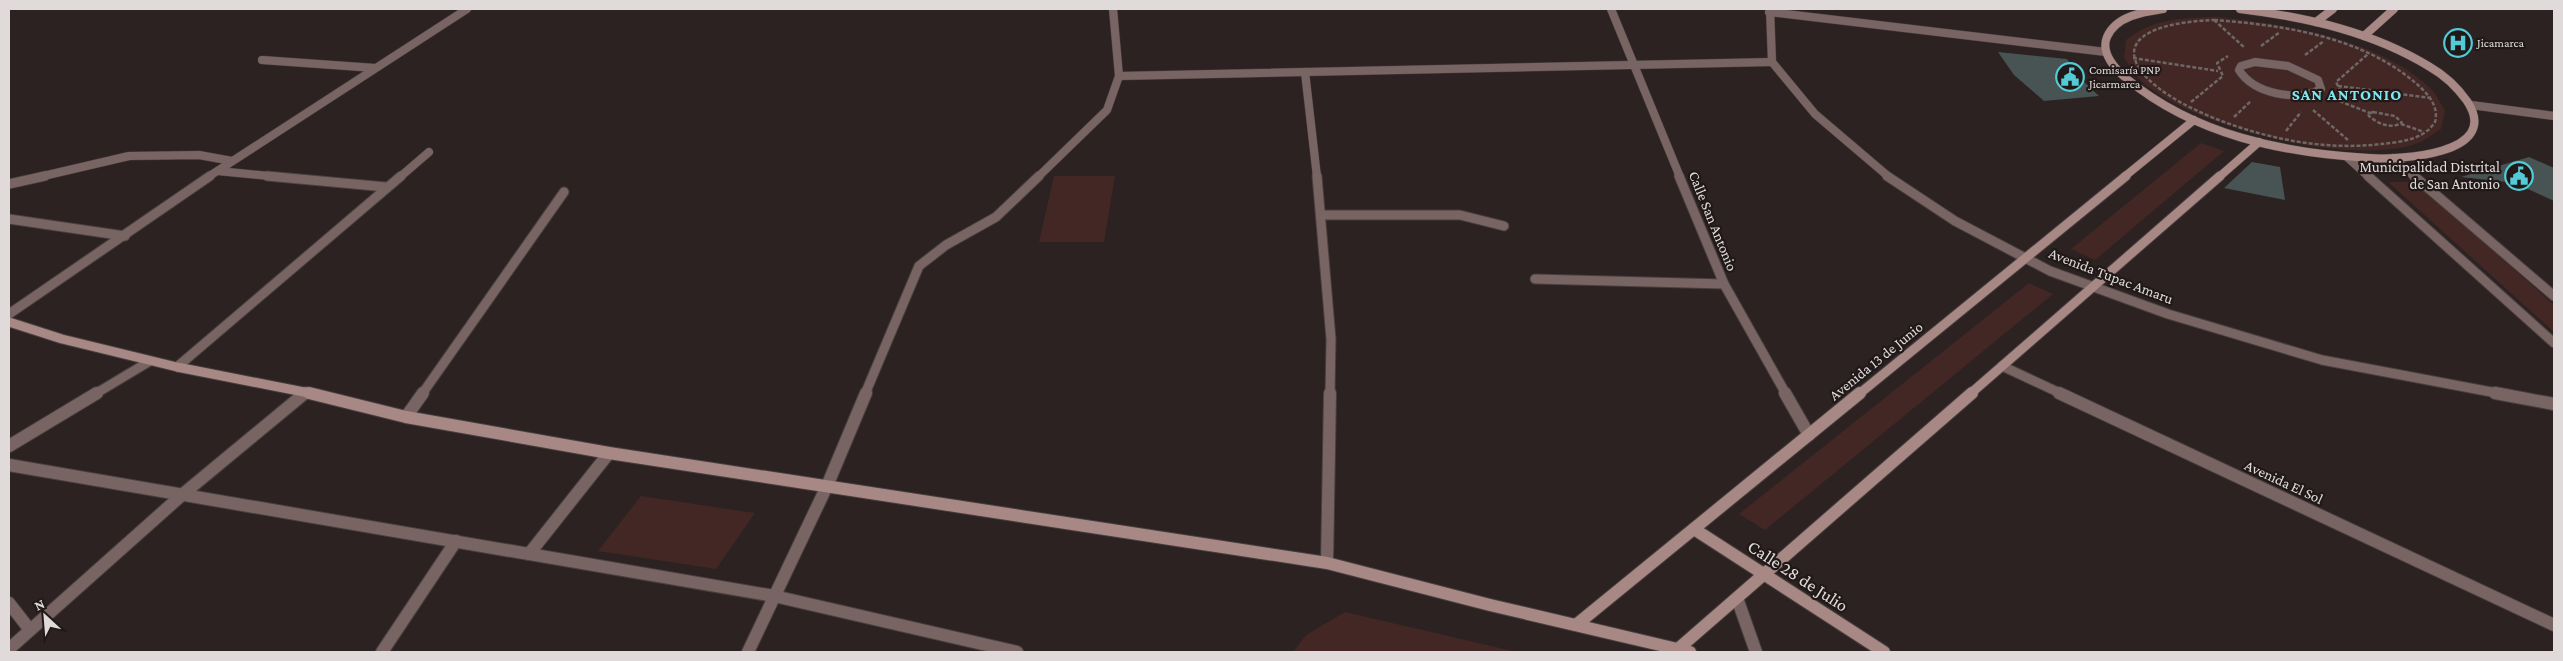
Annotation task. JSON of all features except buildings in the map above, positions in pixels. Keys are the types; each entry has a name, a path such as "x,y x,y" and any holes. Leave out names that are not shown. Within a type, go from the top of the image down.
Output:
{"street":[{"path":"9,314 232,161 467,9"},
{"path":"748,652 827,486 919,266 946,245 996,217 1107,110 1119,76 1113,9"},
{"name":"Calle San Antonio","path":"1611,9 1724,284 1809,435"},
{"path":"2163,9 2129,17 2114,26 2106,38 2106,52 2114,68 2132,86 2159,103 2194,120 2259,142 2347,157 2393,158 2427,155 2453,147 2469,135 2475,121 2471,105 2456,86 2432,68 2400,51 2364,36 2316,22 2240,9"},
{"path":"2316,22 2333,9"},
{"path":"2364,36 2394,9"},
{"path":"1119,76 1772,62 1769,10 2106,52"},
{"path":"262,60 375,68"},
{"name":"Avenida Tupac Amaru","path":"1772,62 1815,114 1879,170 1955,221 2050,271 2168,314 2322,360 2554,404"},
{"path":"2261,62 2291,66 2318,80 2321,89 2317,93 2300,96 2264,89 2245,80 2238,70 2241,66 2261,62"},
{"path":"1305,72 1322,215 1331,339 1327,563"},
{"path":"2471,105 2554,116"},
{"name":"Avenida 13 de Junio","path":"1576,625 2194,120"},
{"path":"1678,649 2259,142"},
{"path":"177,367 429,152"},
{"path":"9,184 129,156 199,155 232,161"},
{"path":"2347,157 2554,344"},
{"path":"2393,158 2554,296"},
{"path":"218,171 386,187"},
{"path":"406,416 564,192"},
{"path":"1322,215 1460,215 1504,226"},
{"path":"9,219 125,236"},
{"path":"1535,279 1724,284"},
{"path":"9,322 62,339 150,361 306,392 406,416 609,453 1327,563 1690,652"},
{"path":"9,446 150,361"},
{"name":"Avenida El Sol","path":"2002,366 2554,625"},
{"path":"9,649 183,494 306,392"},
{"path":"529,554 609,453"},
{"path":"9,464 774,596 1017,652"},
{"name":"Calle 28 de Julio","path":"1694,529 1884,652"},
{"path":"382,652 456,541"},
{"path":"1737,598 1756,652"},
{"path":"9,603 30,630"}],"path":[{"path":"2214,20 2251,54"},
{"path":"2291,66 2327,39"},
{"path":"2133,58 2219,71"},
{"path":"2338,86 2431,98"},
{"path":"2228,123 2264,89"},
{"path":"2334,99 2370,112 2395,116 2402,120 2401,124"},
{"path":"2307,105 2356,146"},
{"path":"2370,112 2368,116 2375,122 2387,125 2401,124 2425,132"}],"shaded area":[{"path":"2215,17 2299,29 2328,36 2384,57 2409,71 2434,93 2445,110 2441,129 2418,143 2389,149 2354,150 2314,146 2273,138 2233,127 2196,113 2164,97 2140,80 2124,58 2126,40 2148,27 2168,21"},
{"path":"2201,143 2224,151 2095,260 2071,249"},
{"path":"1054,176 1115,176 1104,242 1039,242"},
{"path":"2388,182 2416,182 2554,305 2554,332"},
{"path":"2029,283 2053,294 1765,530 1739,514"},
{"path":"641,496 755,513 716,569 598,551"},
{"path":"1345,612 1517,652 1293,652 1306,635"}],"place":[{"name":"Jicamarca","path":"2458,43"},
{"name":"Comisaría PNP Jicarmarca","path":"2070,77"},
{"name":"Municipalidad Distrital de San Antonio","path":"2519,176"}],"district":[{"name":"SAN ANTONIO","path":"2347,94"}]}
